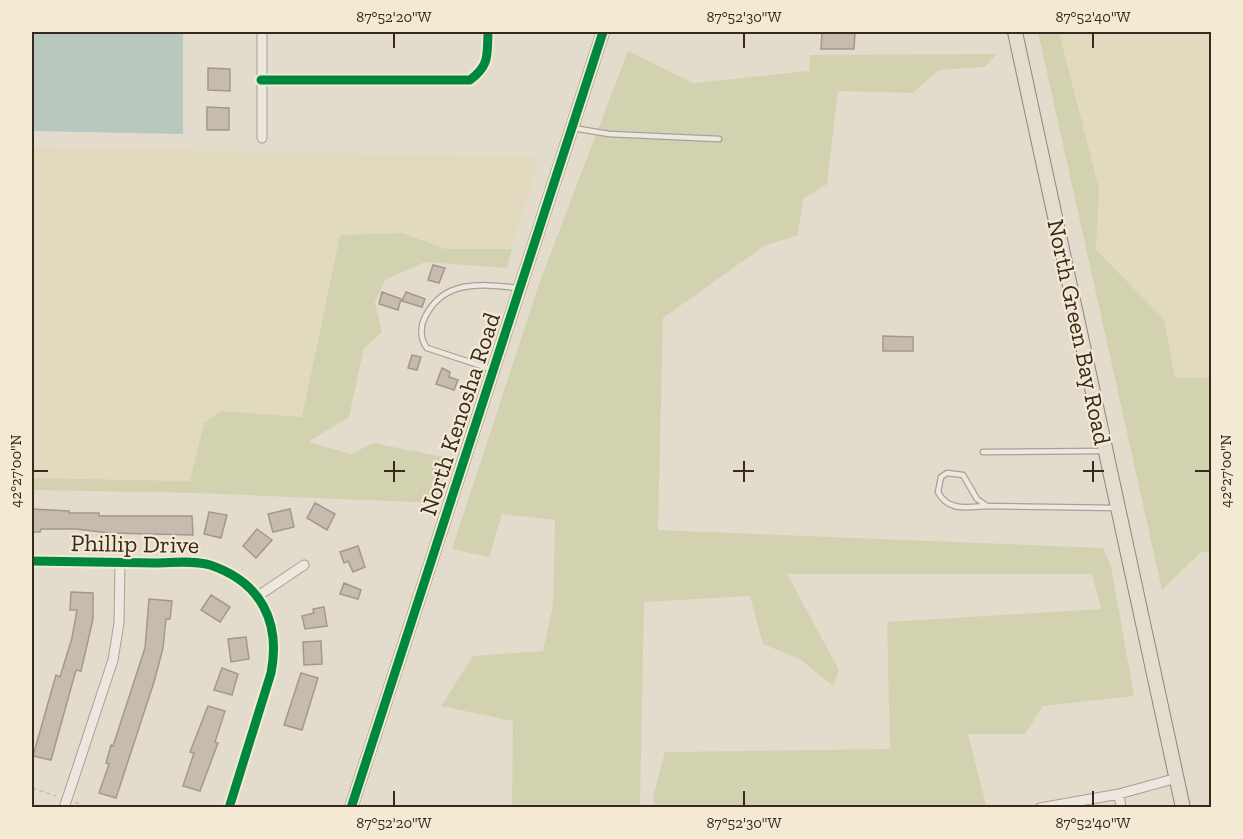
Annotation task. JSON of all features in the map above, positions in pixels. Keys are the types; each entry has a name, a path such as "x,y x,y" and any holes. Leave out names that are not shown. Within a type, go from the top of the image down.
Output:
{"main road":[{"name":"North Green Bay Road","path":"1016,32 1104,451 1119,508 1183,807"}],"street":[{"path":"262,32 262,138"},
{"path":"261,80 470,80 482,71 488,56 488,32"},
{"name":"North Kenosha Road","path":"351,807 495,371 603,32"},
{"name":"Phillip Drive","path":"32,561 209,565 244,584 258,596"},
{"path":"64,807 113,660 119,623 120,562"},
{"path":"229,807 272,672 275,652 273,630 258,596 304,565"},
{"path":"1040,807 1119,794 1177,778"},
{"path":"1119,794 1121,807"}],"lane":[{"path":"573,128 609,134 719,140"},
{"path":"495,371 427,348 422,342 422,324 433,302 446,291 496,286 521,288"},
{"path":"983,452 1104,451"},
{"path":"987,506 977,499 963,476 947,473 940,477 938,492 948,505 958,507 1119,508"}],"shaded area":[{"path":"32,32 183,32 183,134 32,131"},
{"path":"1059,32 1211,32 1211,378 1175,378 1164,319 1096,250 1099,189"},
{"path":"32,147 539,157 512,249 446,249 402,233 340,235 302,417 221,411 204,423 190,481 32,478"}],"green space":[{"path":"1038,32 1059,32 1099,189 1096,250 1164,319 1175,378 1211,378 1211,552 1201,552 1162,590"},
{"path":"628,51 693,83 809,71 810,55 997,54 985,67 939,70 913,93 838,91 827,184 803,199 798,235 764,246 663,318 658,530 1103,548 1111,566 1134,696 1043,706 1025,734 968,734 986,805 917,808 655,807 653,797 665,752 890,749 887,622 1101,609 1092,574 787,574 839,670 833,686 801,660 763,644 750,596 644,602 640,807 512,807 513,721 441,706 473,656 543,651 553,605 555,520 502,514 489,557 452,549 540,281"},
{"path":"402,233 446,249 512,249 507,268 425,262 385,280 375,302 382,332 364,348 349,417 308,442 351,454 373,443 449,458 437,503 195,493 32,490 32,478 190,481 204,423 221,411 302,417 340,235"}],"building":[{"path":"822,32 855,32 854,49 821,49"},
{"path":"208,68 230,69 230,91 208,90"},
{"path":"207,107 229,108 229,130 207,130"},
{"path":"433,265 445,268 439,283 428,280"},
{"path":"382,292 401,299 398,310 379,304"},
{"path":"406,292 425,299 422,307 402,301"},
{"path":"883,336 913,337 913,351 883,351"},
{"path":"412,355 421,357 417,370 408,368"},
{"path":"442,368 450,372 449,377 458,380 454,390 436,384"},
{"path":"315,503 335,514 327,530 307,518"},
{"path":"32,509 99,513 99,516 192,516 193,535 109,533 76,529 41,529 40,532 32,532"},
{"path":"290,509 294,527 273,532 268,514"},
{"path":"209,512 227,515 221,538 204,534"},
{"path":"257,529 272,540 256,558 243,546"},
{"path":"358,546 365,567 353,572 348,561 344,563 340,552"},
{"path":"344,583 361,590 358,599 340,594"},
{"path":"71,592 93,593 93,619 81,671 76,670 51,760 33,756 56,675 60,677 72,638 77,610 70,610"},
{"path":"211,595 230,607 220,622 201,610"},
{"path":"149,599 172,601 170,619 166,619 163,648 154,682 116,798 99,793 109,764 106,763 111,745 113,746 145,648"},
{"path":"324,607 327,626 305,629 302,616 314,613 313,609"},
{"path":"246,637 249,659 231,662 228,639"},
{"path":"321,641 322,664 304,665 303,642"},
{"path":"222,668 238,674 232,695 214,690"},
{"path":"301,673 318,678 302,730 284,725"},
{"path":"208,706 225,711 215,742 218,743 200,791 183,786 194,753 190,752"}],"cycle path":[{"path":"261,80 470,80 481,69 486,59 488,32"},
{"path":"351,808 603,32"},
{"path":"32,561 204,563 228,572 254,593 270,621 273,637 271,673 229,808"}]}
